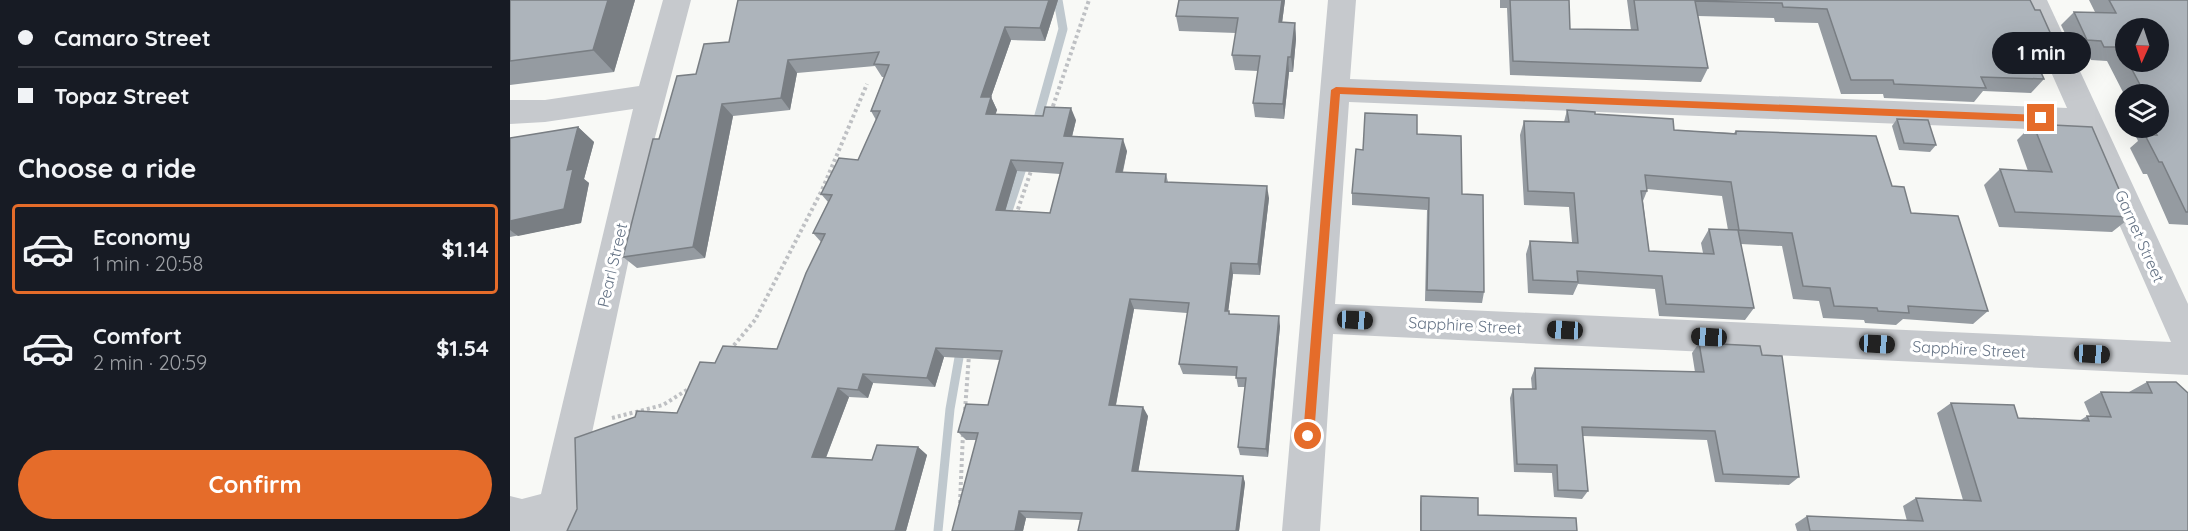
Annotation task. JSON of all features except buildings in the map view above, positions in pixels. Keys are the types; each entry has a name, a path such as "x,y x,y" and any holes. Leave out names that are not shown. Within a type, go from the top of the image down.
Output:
{"street":[{"name":"Pearl Street","path":"558,520 576,424 639,141 676,0"},
{"path":"1301,531 1342,0"},
{"name":"Garnet Street","path":"2033,0 2188,341"},
{"path":"1336,90 2088,120"},
{"path":"510,112 545,111 651,95"},
{"path":"510,121 545,111"},
{"name":"Sapphire Street","path":"1318,318 2188,359"},
{"path":"510,515 558,520"}],"path":[{"path":"1049,118 1089,0"},
{"path":"729,352 755,320 822,190 867,84"},
{"path":"1016,216 1035,160"},
{"path":"964,421 969,351"},
{"path":"576,424 652,411 678,400 694,384"},
{"path":"960,510 963,432"}],"waterway":[{"path":"1036,126 1063,29 1058,0"},
{"path":"1005,220 1024,162"},
{"path":"938,531 950,409 961,346"}],"route":[{"path":"1308,436 1336,90 2041,118"}]}
